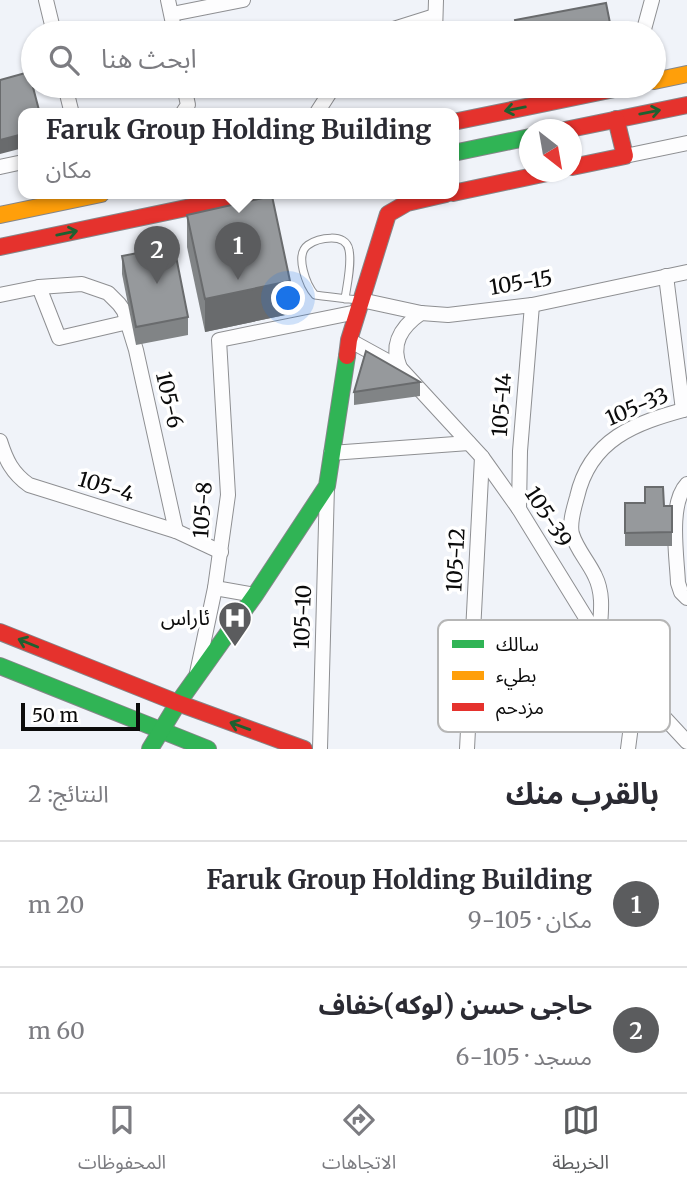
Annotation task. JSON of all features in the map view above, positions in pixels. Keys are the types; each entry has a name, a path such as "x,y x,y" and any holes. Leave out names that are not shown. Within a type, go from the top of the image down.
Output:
{"street":[{"path":"46,0 51,21"},
{"path":"170,7 243,0"},
{"path":"435,21 436,0"},
{"path":"646,21 652,0"},
{"path":"419,21 435,16"},
{"path":"666,78 687,74"},
{"path":"459,120 569,98"},
{"path":"582,126 687,105"},
{"path":"616,119 625,156"},
{"path":"459,152 519,139"},
{"path":"582,165 687,143"},
{"path":"0,167 18,163"},
{"path":"459,192 519,179"},
{"path":"0,215 77,199"},
{"path":"0,247 229,199"},
{"path":"150,749 327,486 354,304 388,214 407,203 424,199"},
{"name":"105-15","path":"354,304 448,315 532,305 687,272"},
{"path":"666,276 685,409"},
{"name":"105-6","path":"39,287 74,284 100,289 113,297 124,311 136,350 176,531"},
{"path":"0,295 39,287 59,338 128,322"},
{"name":"105-8","path":"195,681 215,588 228,495 219,340 354,304"},
{"name":"105-14","path":"519,509 520,451 532,305"},
{"path":"400,368 397,341 402,328 421,313"},
{"name":"105-39","path":"349,340 400,368 482,457 519,509 587,620"},
{"name":"105-33","path":"600,620 602,595 595,575 579,551 571,530 583,475 597,453 622,432 685,409"},
{"name":"105-4","path":"0,441 5,458 16,475 29,485 176,531 221,552"},
{"path":"331,453 469,443"},
{"name":"105-12","path":"474,620 482,457"},
{"path":"687,484 678,498 676,510 678,583 687,598"},
{"name":"105-10","path":"320,749 327,486"},
{"path":"215,588 255,595"},
{"path":"0,632 178,704 304,749"},
{"path":"0,666 201,748"},
{"name":"105-39","path":"670,724 687,742"}],"lane":[{"path":"336,237 344,240 350,251 354,304 315,295 309,288 302,264 302,252 308,245 336,237"}],"building":[{"path":"606,3 610,21 515,21"},
{"path":"21,74 21,98 36,98 38,108 18,108 18,135 0,140 0,80"},
{"path":"259,199 273,199 290,281 205,299 187,215"},
{"path":"174,246 188,317 136,327 122,256"},
{"path":"366,351 420,382 354,392"},
{"path":"645,487 663,487 664,506 672,506 672,532 625,533 625,503 645,503"}],"traffic: fast":[{"path":"459,152 519,139"},
{"path":"150,749 178,703 255,595 327,486 347,356"},
{"path":"0,666 208,749"}],"traffic: slow":[{"path":"666,78 687,74"},
{"path":"0,215 77,199"}],"traffic: jam":[{"path":"459,121 570,98"},
{"path":"582,127 687,105"},
{"path":"582,165 625,156 616,119"},
{"path":"459,192 519,179"},
{"path":"0,247 229,199"},
{"path":"347,356 349,340 388,214 407,203 424,199"},
{"path":"0,632 178,703 304,749"}],"place":[{"name":"Faruk Group Holding Building","path":"238,280"},
{"name":"حاجی حسن (لوکه)خفاف","path":"157,284"},
{"name":"ئاراس","path":"235,648"}]}
